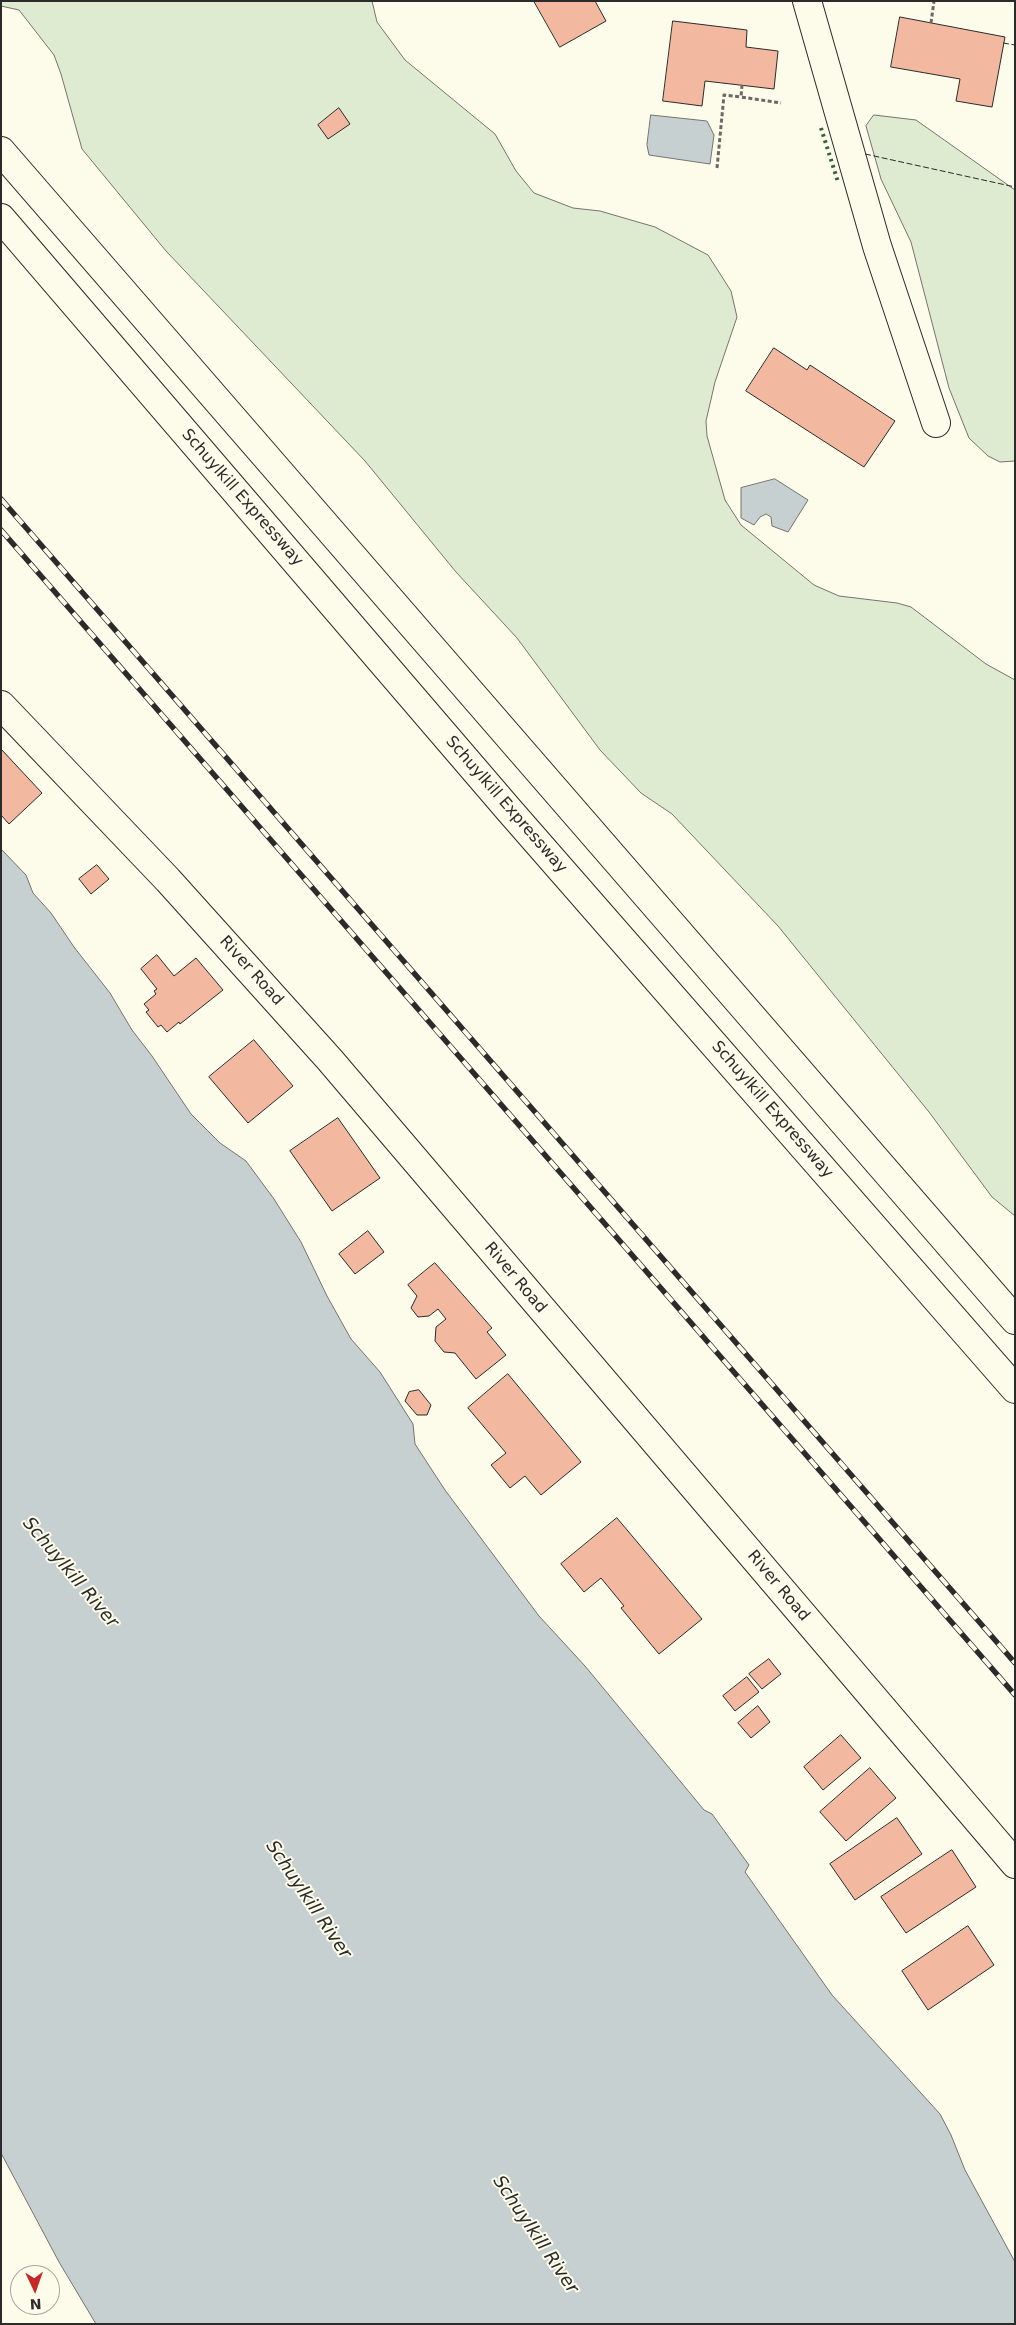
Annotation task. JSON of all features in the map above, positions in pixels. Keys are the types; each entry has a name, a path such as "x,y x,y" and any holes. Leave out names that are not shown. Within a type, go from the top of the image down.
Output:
{"main road":[{"path":"807,1 877,246 936,423"},
{"path":"1,151 1015,1320"},
{"name":"Schuylkill Expressway","path":"1,218 503,802 1015,1389"},
{"name":"River Road","path":"1,705 168,880 330,1060 1015,1864"}],"path":[{"path":"931,23 934,1"},
{"path":"741,97 742,85"},
{"path":"717,168 724,95 781,103"}],"green space":[{"path":"1,1 372,1 377,22 405,60 495,134 516,171 534,193 573,208 600,211 655,227 708,255 731,291 737,317 715,382 706,421 707,436 725,500 741,525 814,585 839,596 897,603 911,607 986,664 1015,680 1015,1216 992,1197 929,1112 778,926 672,814 641,793 600,750 517,638 456,572 365,461 166,251 82,149 54,55 19,10 1,6"},
{"path":"874,115 916,120 1015,190 1015,461 1000,462 988,456 969,438 949,388 911,242 881,179 866,126"}],"water":[{"path":"651,115 707,121 714,135 710,164 649,155 647,145"},
{"path":"775,479 808,500 788,532 772,526 771,517 766,514 760,517 754,525 741,518 741,488"},
{"name":"Schuylkill River","path":"1,849 26,875 33,893 51,913 74,947 110,993 132,1030 191,1114 220,1143 246,1161 274,1199 301,1242 327,1296 351,1339 380,1372 413,1424 415,1444 445,1490 539,1616 585,1666 704,1810 712,1814 749,1865 745,1872 832,1995 940,2114 965,2170 1015,2262 1015,2324 96,2324 59,2262 1,2153"}],"building":[{"path":"534,1 595,1 606,21 560,47"},
{"path":"900,17 1005,37 992,107 956,101 960,79 891,67"},
{"path":"673,21 747,30 746,47 778,51 774,89 705,81 702,106 663,101"},
{"path":"339,108 350,124 328,139 318,125"},
{"path":"774,348 807,370 810,365 895,421 864,467 746,391"},
{"path":"1,749 42,793 9,824 1,815"},
{"path":"97,865 109,879 91,894 79,879"},
{"path":"157,955 174,976 196,958 223,990 167,1032 161,1025 158,1027 146,1012 149,1010 144,1004 156,994 154,991 157,989 141,969"},
{"path":"254,1040 293,1086 248,1123 209,1077"},
{"path":"338,1118 380,1178 332,1211 290,1151"},
{"path":"368,1231 384,1252 355,1274 339,1254"},
{"path":"435,1263 492,1328 487,1332 506,1355 476,1379 455,1353 444,1352 435,1341 436,1327 446,1319 438,1309 429,1316 418,1317 411,1308 417,1296 408,1285"},
{"path":"508,1374 581,1462 541,1495 525,1476 510,1488 491,1465 506,1453 468,1408"},
{"path":"419,1390 431,1405 427,1415 417,1415 405,1401 409,1392"},
{"path":"617,1518 702,1619 659,1654 621,1608 624,1606 601,1578 584,1592 561,1564"},
{"path":"769,1659 781,1674 762,1689 749,1674"},
{"path":"747,1677 759,1692 735,1711 723,1696"},
{"path":"758,1706 770,1722 751,1738 738,1723"},
{"path":"841,1735 861,1758 823,1790 804,1767"},
{"path":"870,1768 896,1798 846,1841 820,1812"},
{"path":"897,1818 922,1854 855,1900 830,1864"},
{"path":"952,1850 976,1887 906,1933 881,1897"},
{"path":"968,1926 994,1965 928,2010 902,1971"}],"railway":[{"path":"1,499 1015,1663"},
{"path":"1,530 1015,1695"}],"hedge":[{"path":"821,128 838,182"}],"fence":[{"path":"1003,43 1015,45"},
{"path":"865,154 1015,187"}]}
